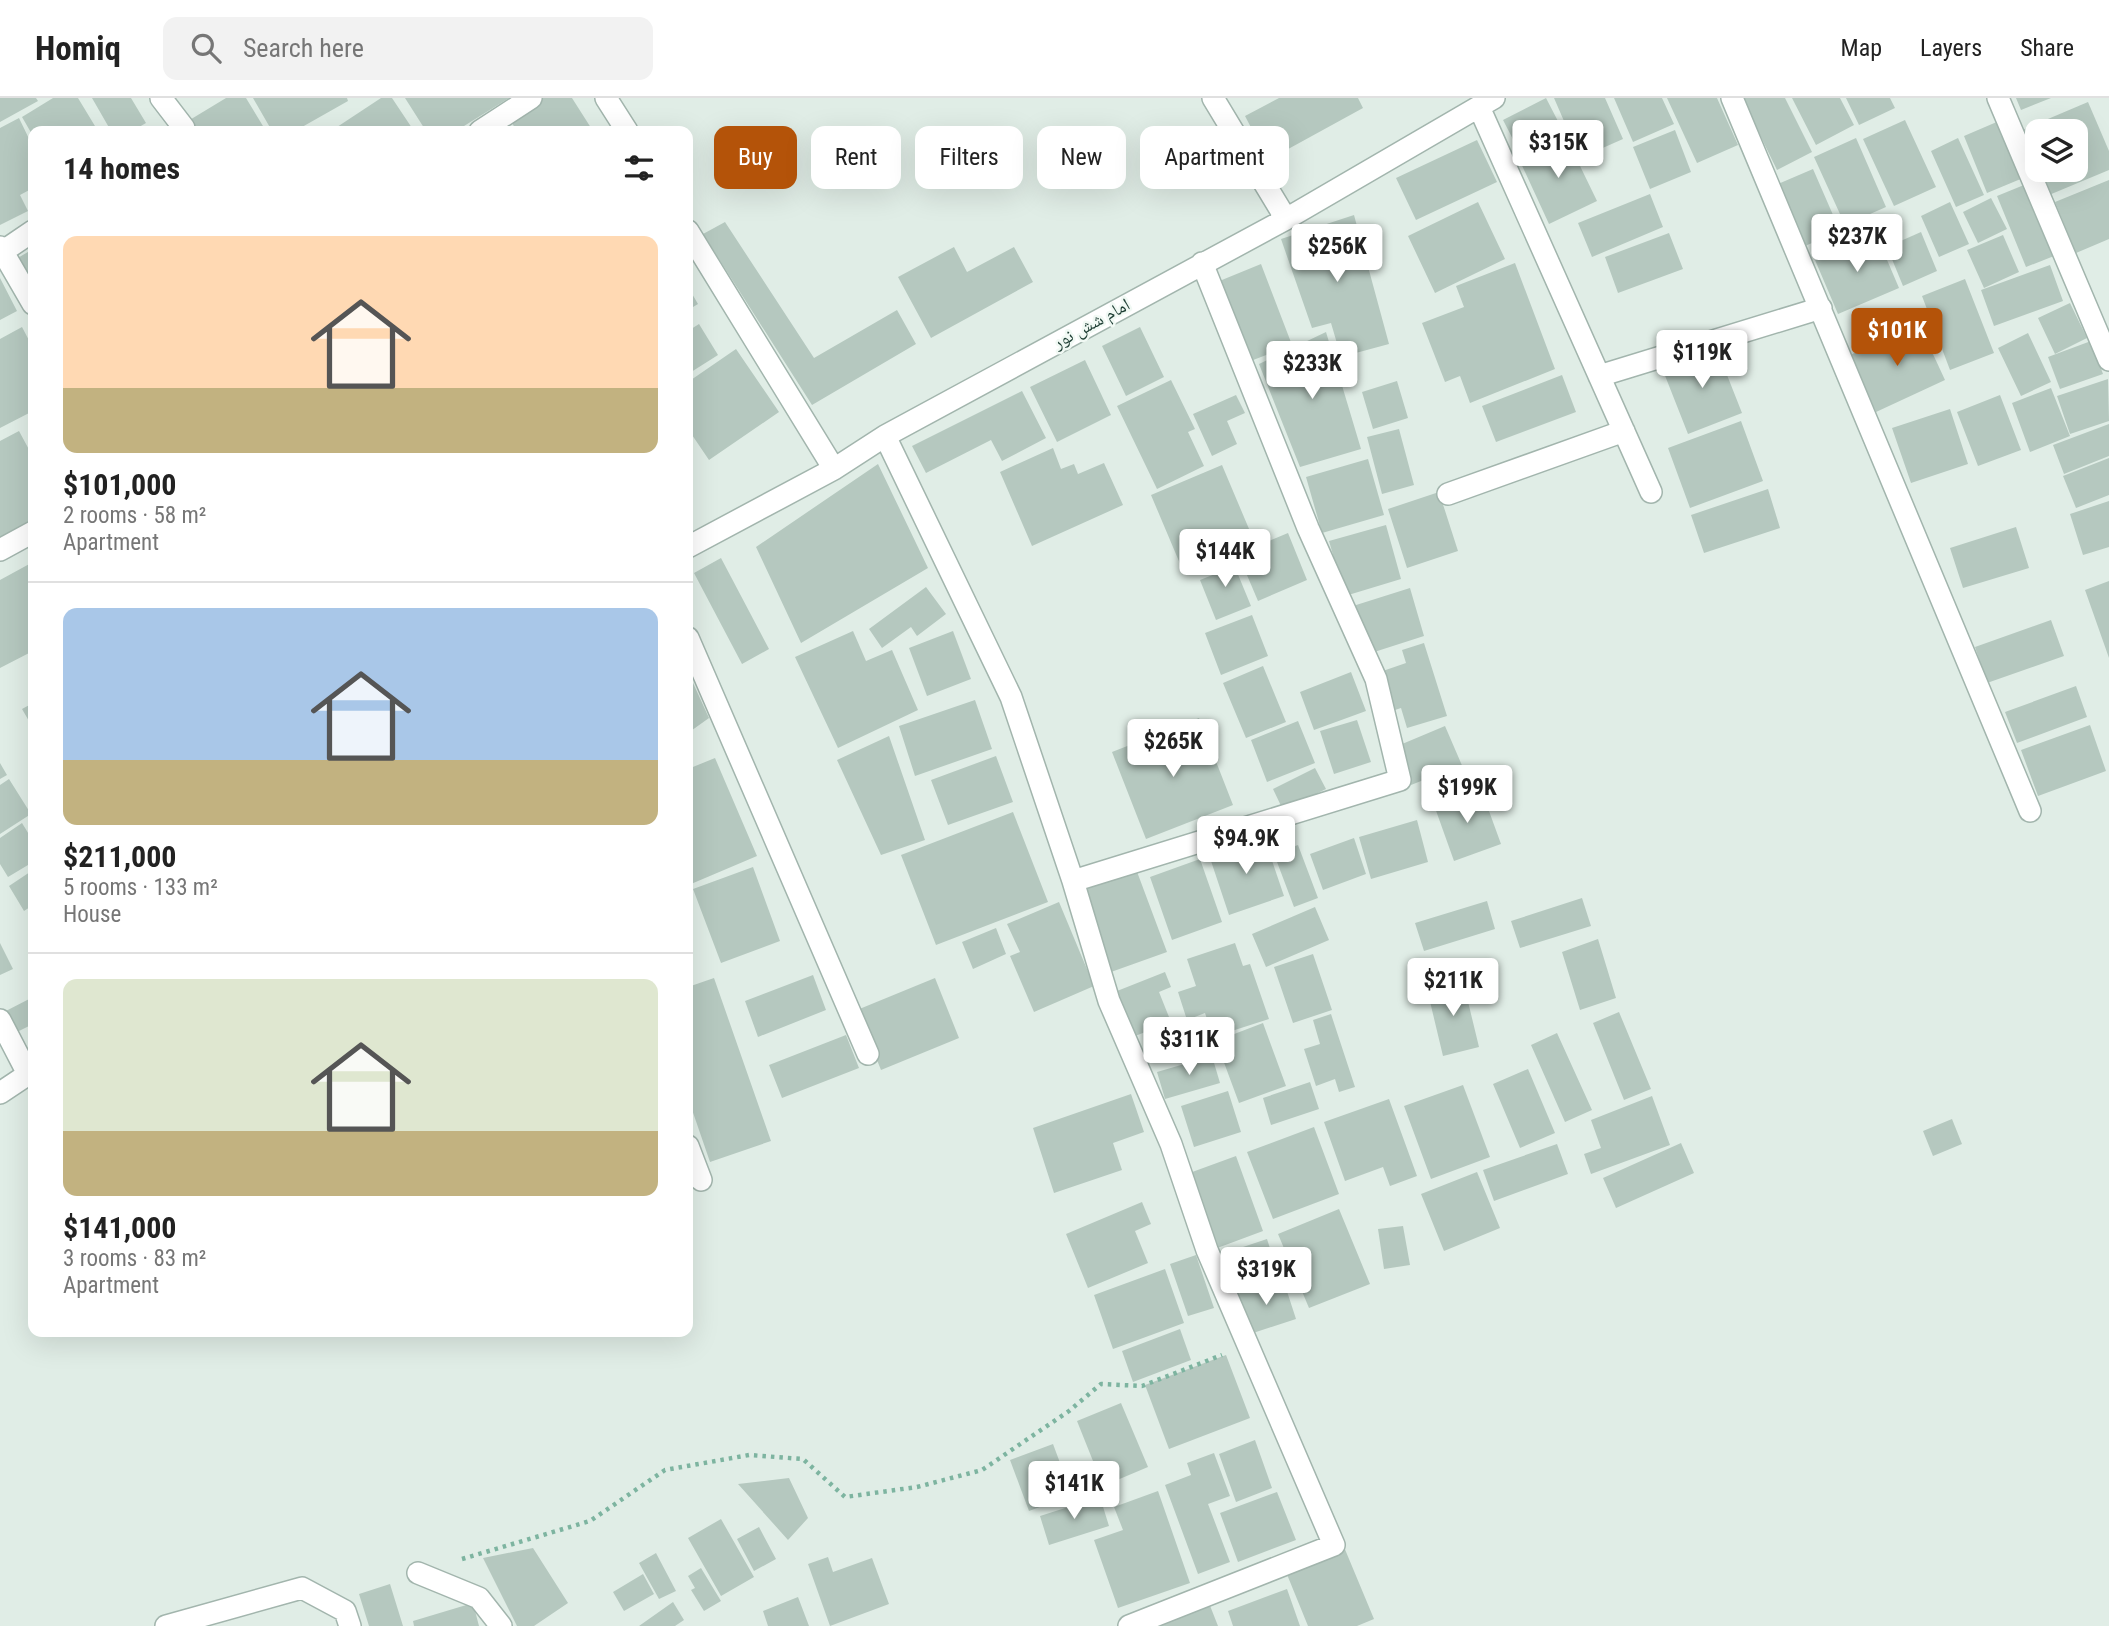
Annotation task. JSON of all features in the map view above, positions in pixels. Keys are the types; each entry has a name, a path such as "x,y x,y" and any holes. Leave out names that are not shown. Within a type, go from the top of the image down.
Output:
{"street":[{"path":"161,98 182,126"},
{"path":"488,126 531,98"},
{"path":"606,98 624,126"},
{"path":"1213,98 1286,219"},
{"path":"1732,98 2030,811"},
{"path":"1998,98 2109,360"},
{"path":"1487,103 1599,376 1651,492"},
{"name":"امام شش نور","path":"693,544 1202,262 1286,219 1487,103"},
{"path":"28,234 1,250 28,296"},
{"path":"693,239 834,468"},
{"path":"1073,881 1400,780 1377,679 1308,528 1202,262"},
{"path":"1599,376 1821,307"},
{"path":"1448,494 1624,431"},
{"path":"885,436 1011,697 1073,881 1109,1001 1171,1144 1207,1250 1250,1344 1334,1545 1129,1626"},
{"path":"0,550 28,535"},
{"path":"693,650 868,1054"},
{"path":"0,1020 28,1068"},
{"path":"0,1093 28,1075"},
{"path":"693,1159 701,1180"},
{"path":"418,1573 479,1598 501,1626"},
{"path":"166,1626 302,1588 345,1611 350,1626"}],"path":[{"path":"418,1573 590,1521 665,1470 749,1455 803,1459 845,1497 917,1486 982,1470 1069,1410 1101,1384 1142,1386 1250,1344"}],"building":[{"path":"0,98 36,98 38,101 0,122"},
{"path":"53,98 78,98 95,126 28,127 22,117"},
{"path":"92,98 131,98 146,123 141,126 108,126"},
{"path":"226,98 246,98 263,126 191,126 188,121"},
{"path":"253,98 347,98 348,101 304,126 269,126"},
{"path":"381,98 392,98 411,126 339,126"},
{"path":"405,98 509,98 464,126 423,126"},
{"path":"543,98 572,98 590,126 514,126 510,120"},
{"path":"1279,98 1358,98 1363,108 1289,149 1289,126 1250,126 1245,116"},
{"path":"1546,98 1561,127 1518,149 1503,120"},
{"path":"1554,98 1605,98 1623,139 1580,158"},
{"path":"1614,98 1662,98 1674,124 1633,142"},
{"path":"1667,98 1717,98 1738,145 1697,163"},
{"path":"1742,98 1785,98 1812,152 1777,170"},
{"path":"1792,98 1840,98 1854,125 1816,145"},
{"path":"1846,98 1890,98 1895,108 1859,125"},
{"path":"2016,98 2051,98 2021,110"},
{"path":"2088,102 2109,151 2109,170 2088,179 2088,119 2048,119"},
{"path":"19,118 28,137 28,191 20,195 28,211 0,225 0,128"},
{"path":"1905,120 1936,187 1894,206 1863,139"},
{"path":"1999,121 2023,178 1987,193 1964,136"},
{"path":"1675,130 1691,172 1650,189 1633,147"},
{"path":"1566,137 1597,201 1549,224 1519,159"},
{"path":"1856,138 1886,207 1845,225 1814,157"},
{"path":"1958,138 1984,195 1956,207 1931,151"},
{"path":"1477,140 1497,182 1416,220 1396,178"},
{"path":"1813,169 1840,231 1805,246 1778,184"},
{"path":"2109,180 2109,239 2076,253 2055,202"},
{"path":"2044,182 2080,182 2049,195"},
{"path":"2024,185 2054,256 2026,267 1997,196"},
{"path":"1650,194 1663,227 1592,257 1578,223"},
{"path":"1991,198 2007,229 1978,243 1963,212"},
{"path":"1478,202 1505,259 1435,293 1408,236"},
{"path":"1950,202 1969,244 1939,257 1921,216"},
{"path":"1354,215 1389,344 1341,357 1331,323 1312,328 1281,239"},
{"path":"725,222 814,358 897,310 916,344 812,405 703,234"},
{"path":"1921,232 1937,271 1903,286 1887,247"},
{"path":"1669,233 1683,269 1618,293 1605,257"},
{"path":"1876,234 1899,288 1838,314 1815,260"},
{"path":"2003,235 2019,272 1984,288 1967,250"},
{"path":"954,247 967,272 1014,247 1033,282 931,338 898,277"},
{"path":"28,252 28,280 16,259"},
{"path":"1515,263 1555,369 1470,403 1460,376 1445,382 1422,323 1464,307 1456,286"},
{"path":"1261,264 1292,345 1248,362 1217,282"},
{"path":"2050,265 2063,301 1994,326 1981,290"},
{"path":"0,278 17,311 0,320"},
{"path":"1965,279 1994,353 1950,370 1922,296"},
{"path":"2070,303 2087,338 2055,354 2038,318"},
{"path":"699,324 718,355 693,371 693,328"},
{"path":"1919,324 1945,380 1876,412 1850,355"},
{"path":"22,327 28,338 28,414 0,428 0,339"},
{"path":"1140,327 1164,377 1126,396 1102,346"},
{"path":"1326,332 1361,449 1300,467 1259,364"},
{"path":"2028,333 2051,382 2021,396 1998,348"},
{"path":"2091,341 2103,374 2060,389 2048,357"},
{"path":"1716,347 1742,413 1688,434 1662,368"},
{"path":"736,349 779,412 709,460 693,436 693,379"},
{"path":"1085,360 1111,415 1057,442 1030,387"},
{"path":"1562,375 1576,412 1496,442 1482,406"},
{"path":"2108,379 2109,421 2070,434 2057,396"},
{"path":"1171,380 1195,429 1188,432 1204,466 1157,489 1117,406"},
{"path":"1397,381 1408,418 1373,429 1362,392"},
{"path":"2051,388 2070,436 2030,452 2012,403"},
{"path":"1022,391 1046,438 1002,461 991,440 926,473 912,446"},
{"path":"1236,395 1245,413 1227,421 1237,444 1212,456 1193,414"},
{"path":"2000,395 2021,450 1978,466 1957,412"},
{"path":"1950,409 1968,464 1911,483 1892,428"},
{"path":"1741,421 1763,481 1690,508 1668,448"},
{"path":"2109,424 2109,456 2064,474 2053,445"},
{"path":"1399,429 1414,485 1382,494 1367,437"},
{"path":"19,431 28,448 28,530 0,545 0,441"},
{"path":"1053,448 1061,469 1074,464 1078,474 1104,463 1123,505 1032,546 1000,472"},
{"path":"2109,458 2109,495 2076,508 2063,476"},
{"path":"1368,459 1384,515 1322,533 1306,477"},
{"path":"878,464 928,568 801,643 756,547"},
{"path":"1222,465 1252,536 1181,566 1151,495"},
{"path":"1768,489 1780,528 1704,553 1691,515"},
{"path":"1439,492 1458,551 1407,568 1388,509"},
{"path":"2109,501 2109,547 2083,555 2070,514"},
{"path":"1386,525 1401,579 1345,596 1329,541"},
{"path":"2016,527 2029,568 1963,588 1950,548"},
{"path":"1288,533 1307,580 1258,601 1238,554"},
{"path":"1230,555 1251,606 1216,620 1200,580 1215,574 1211,563"},
{"path":"721,558 769,649 742,664 694,573"},
{"path":"28,565 28,654 0,668 0,580"},
{"path":"2109,581 2109,658 2085,590"},
{"path":"926,587 946,614 917,636 911,627 882,648 869,629"},
{"path":"1410,588 1424,636 1368,654 1353,606"},
{"path":"1252,615 1268,656 1221,675 1205,633"},
{"path":"2051,620 2064,656 1987,683 1975,647"},
{"path":"853,631 866,661 892,650 918,710 838,748 795,657"},
{"path":"953,631 971,679 927,696 909,648"},
{"path":"1424,643 1447,716 1407,728 1401,708 1389,712 1377,673 1406,663 1402,650"},
{"path":"1263,666 1286,722 1246,738 1223,683"},
{"path":"1351,672 1366,711 1314,730 1300,692"},
{"path":"693,683 709,718 693,729"},
{"path":"2076,686 2087,717 2017,743 2005,712"},
{"path":"975,700 992,749 915,776 899,726"},
{"path":"28,706 28,719 22,709"},
{"path":"1199,718 1233,805 1146,839 1112,752"},
{"path":"1357,720 1371,762 1334,774 1320,731"},
{"path":"1298,721 1315,763 1267,782 1251,740"},
{"path":"2090,725 2106,771 2038,796 2021,750"},
{"path":"1445,726 1470,784 1445,795 1436,775 1411,785 1395,747"},
{"path":"889,736 925,840 881,855 837,760"},
{"path":"996,756 1013,802 948,825 931,780"},
{"path":"715,758 757,856 693,883 693,767"},
{"path":"0,763 7,775 0,779"},
{"path":"1315,768 1326,789 1283,810 1273,789"},
{"path":"9,779 28,809 28,816 0,834 0,785"},
{"path":"1481,789 1501,844 1454,861 1434,805"},
{"path":"1013,812 1048,902 936,945 901,855"},
{"path":"1417,820 1428,862 1371,879 1359,837"},
{"path":"22,823 28,833 28,865 8,877 0,864 0,838"},
{"path":"1264,837 1284,896 1229,915 1209,855"},
{"path":"1354,838 1366,874 1323,890 1310,854"},
{"path":"1298,845 1318,898 1294,907 1274,854"},
{"path":"1200,859 1222,922 1172,940 1150,877"},
{"path":"753,867 780,941 721,963 693,889"},
{"path":"1136,869 1167,952 1111,972 1080,890"},
{"path":"28,873 28,908 24,911 9,886"},
{"path":"1582,898 1591,926 1520,948 1511,921"},
{"path":"1487,901 1495,929 1424,951 1415,923"},
{"path":"1059,902 1094,986 1034,1012 1010,956 1020,952 1007,924"},
{"path":"1315,907 1329,940 1266,967 1252,934"},
{"path":"996,928 1006,954 973,969 962,942"},
{"path":"1598,939 1616,998 1580,1010 1562,952"},
{"path":"0,943 13,969 0,975"},
{"path":"1235,943 1243,966 1250,964 1269,1019 1213,1037 1205,1013 1187,1020 1178,992 1196,986 1187,959"},
{"path":"1313,954 1332,1010 1293,1023 1274,967"},
{"path":"1165,972 1171,987 1159,992 1171,1022 1130,1038 1112,993"},
{"path":"813,975 826,1010 758,1037 745,1001"},
{"path":"714,978 771,1141 710,1162 693,1113 693,985"},
{"path":"935,978 959,1038 881,1070 857,1010"},
{"path":"1463,981 1479,1047 1443,1056 1427,989"},
{"path":"28,1000 28,1026 13,1034 2,1013"},
{"path":"1619,1012 1651,1089 1624,1100 1593,1023"},
{"path":"1331,1014 1355,1087 1339,1092 1335,1079 1316,1086 1304,1049 1320,1044 1313,1020"},
{"path":"1263,1023 1286,1086 1239,1103 1216,1041"},
{"path":"1196,1024 1205,1048 1168,1062 1159,1038"},
{"path":"1557,1033 1592,1110 1565,1122 1531,1045"},
{"path":"846,1035 859,1068 782,1098 769,1065"},
{"path":"1212,1056 1220,1083 1165,1099 1157,1072"},
{"path":"1528,1069 1555,1133 1520,1148 1493,1084"},
{"path":"1310,1082 1319,1109 1271,1125 1263,1098"},
{"path":"1463,1085 1490,1157 1431,1179 1404,1106"},
{"path":"1228,1091 1241,1132 1194,1147 1181,1106"},
{"path":"1131,1094 1144,1132 1113,1143 1122,1170 1054,1193 1033,1128"},
{"path":"1652,1096 1670,1145 1591,1174 1584,1154 1601,1148 1591,1120"},
{"path":"1389,1099 1417,1176 1390,1186 1383,1167 1345,1181 1324,1122"},
{"path":"1952,1119 1962,1144 1933,1156 1923,1131"},
{"path":"1314,1127 1339,1194 1273,1219 1247,1152"},
{"path":"1681,1143 1694,1173 1616,1208 1603,1178"},
{"path":"1557,1144 1568,1174 1494,1201 1483,1170"},
{"path":"1236,1156 1263,1231 1212,1250 1184,1175"},
{"path":"1477,1172 1500,1228 1444,1251 1421,1194"},
{"path":"1142,1202 1151,1224 1135,1231 1148,1263 1088,1288 1066,1234"},
{"path":"1339,1209 1370,1284 1309,1308 1278,1234"},
{"path":"1403,1226 1410,1265 1384,1269 1378,1229"},
{"path":"1267,1239 1279,1276 1234,1291 1222,1254"},
{"path":"1196,1255 1214,1308 1188,1316 1170,1264"},
{"path":"1165,1269 1184,1323 1113,1349 1094,1295"},
{"path":"1283,1279 1296,1319 1250,1334 1237,1294"},
{"path":"1180,1329 1191,1360 1133,1382 1122,1351"},
{"path":"1226,1355 1250,1418 1169,1449 1145,1385"},
{"path":"1121,1403 1148,1467 1103,1486 1077,1421"},
{"path":"1255,1440 1272,1488 1236,1502 1219,1454"},
{"path":"1053,1444 1072,1495 1029,1511 1010,1460"},
{"path":"1214,1453 1230,1496 1208,1504 1230,1562 1198,1574 1165,1485 1191,1475 1187,1463"},
{"path":"789,1478 808,1518 788,1540 738,1484"},
{"path":"1158,1491 1190,1583 1118,1608 1094,1540 1123,1530 1114,1507"},
{"path":"1277,1492 1296,1540 1238,1562 1220,1513"},
{"path":"1100,1497 1109,1526 1049,1545 1040,1516"},
{"path":"721,1519 754,1577 721,1596 688,1538"},
{"path":"759,1527 776,1559 754,1571 737,1539"},
{"path":"1344,1547 1374,1619 1357,1626 1308,1626 1286,1572"},
{"path":"533,1548 568,1603 534,1626 517,1626 483,1558"},
{"path":"656,1553 676,1591 659,1599 639,1563"},
{"path":"828,1557 833,1572 872,1558 889,1604 830,1626 808,1564"},
{"path":"701,1568 721,1601 704,1611 691,1590 695,1588 688,1576"},
{"path":"643,1574 654,1594 624,1611 613,1592"},
{"path":"390,1584 403,1626 369,1626 359,1594"},
{"path":"1287,1589 1300,1626 1233,1626 1228,1611"},
{"path":"798,1597 809,1626 768,1626 763,1611"},
{"path":"1207,1598 1218,1626 1156,1626"},
{"path":"673,1602 684,1620 675,1626 639,1626"},
{"path":"473,1603 479,1626 414,1626 413,1621"}]}
